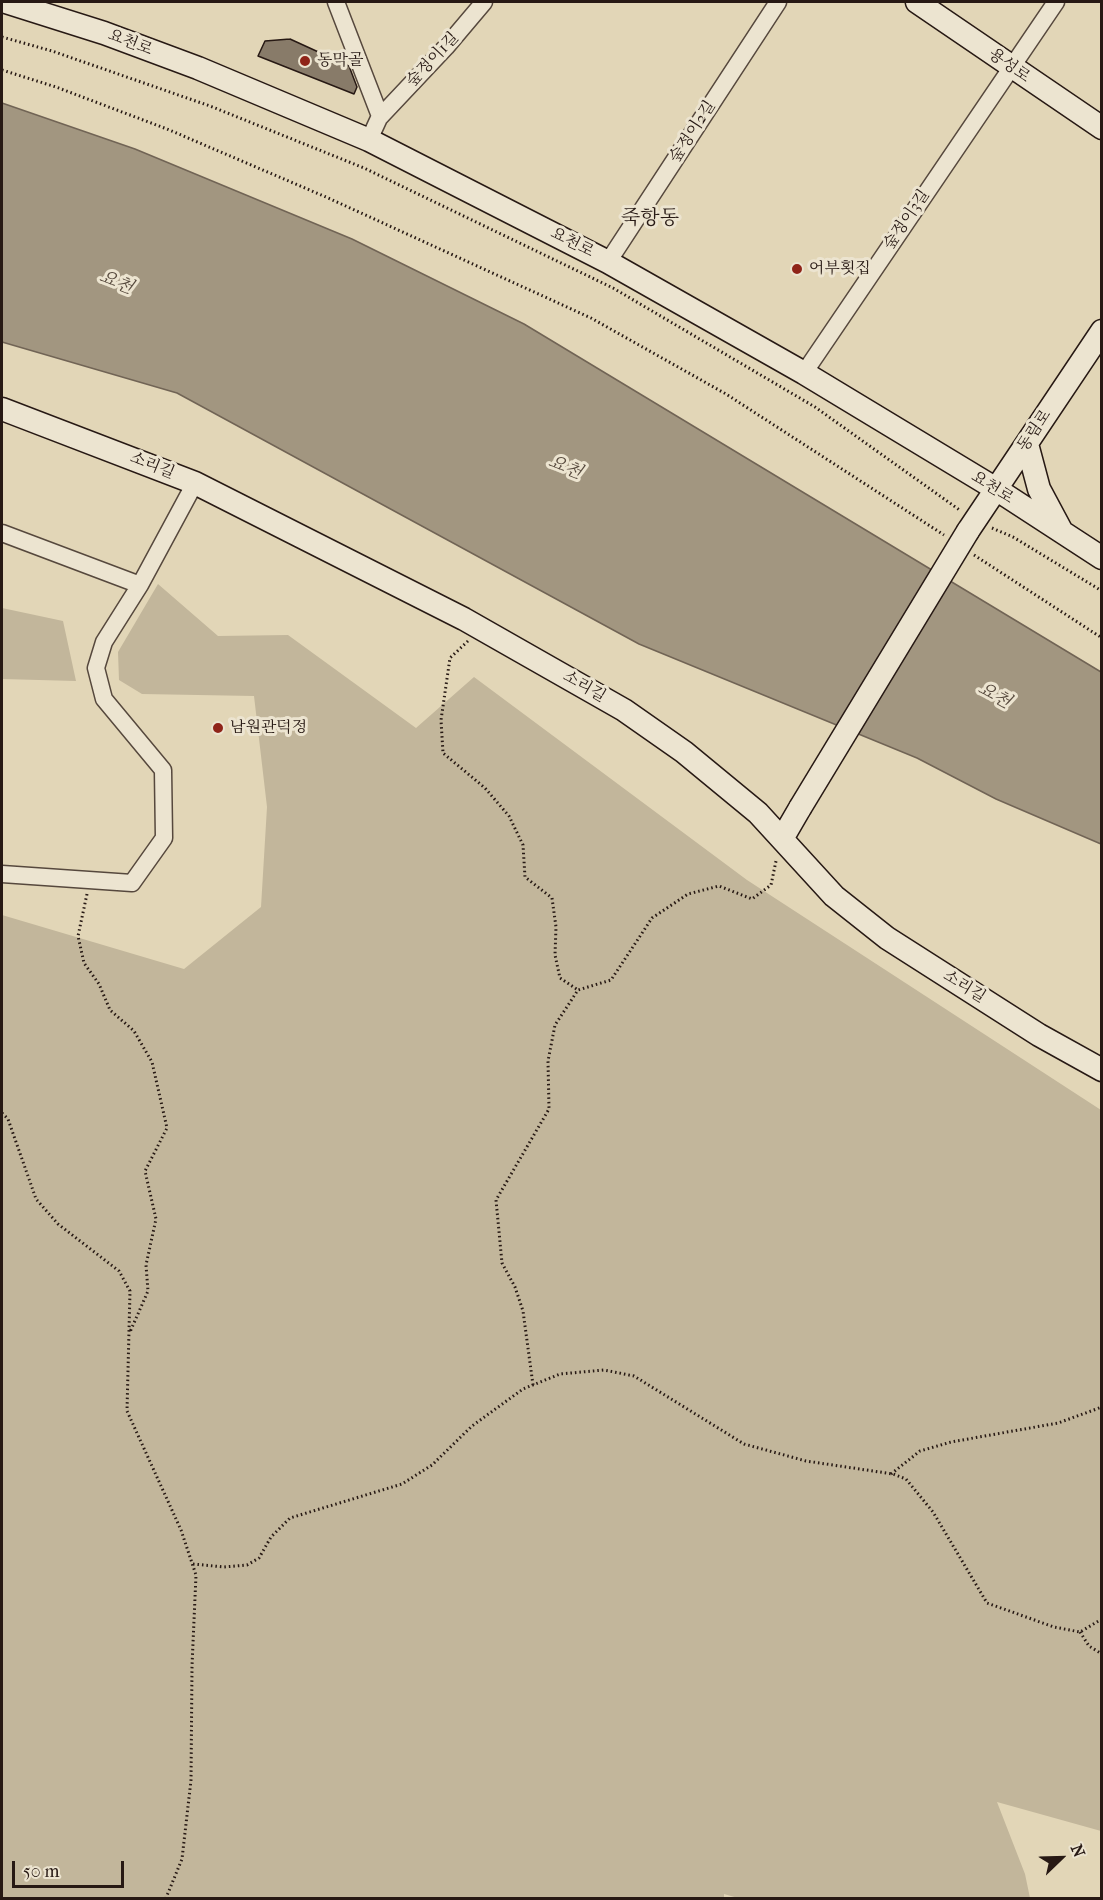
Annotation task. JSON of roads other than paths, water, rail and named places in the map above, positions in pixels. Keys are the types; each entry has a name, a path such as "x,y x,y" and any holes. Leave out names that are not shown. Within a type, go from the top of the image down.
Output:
{"street":[{"name":"요천로","path":"9,2 104,33 198,68 369,140 608,262 804,373 996,489 1101,558"},
{"path":"336,2 380,117"},
{"name":"숲정이1길","path":"369,140 380,117 446,47 484,2"},
{"name":"숲정이2길","path":"608,262 778,2"},
{"name":"용성로","path":"917,2 1010,68 1101,128"},
{"name":"숲정이3길","path":"804,373 1056,2"},
{"name":"동림로","path":"782,839 965,536 1101,331"},
{"name":"소리길","path":"2,408 195,483 474,625 641,722 725,785 758,813 834,896 887,938 1039,1035 1101,1070"},
{"path":"1027,444 1039,489 1062,533"},
{"path":"2,874 132,883 164,838 163,770 104,699 96,668 104,642 140,585 195,483"},
{"path":"2,533 140,585"}],"water":[{"name":"요천","path":"2,103 135,149 352,239 524,324 1101,672 1101,844 996,799 917,758 639,644 177,393 2,342"}],"place":[{"name":"동막골","path":"305,61"},
{"name":"어부횟집","path":"797,269"},
{"name":"남원관덕정","path":"218,728"}],"district":[{"name":"죽항동","path":"650,219"}]}
